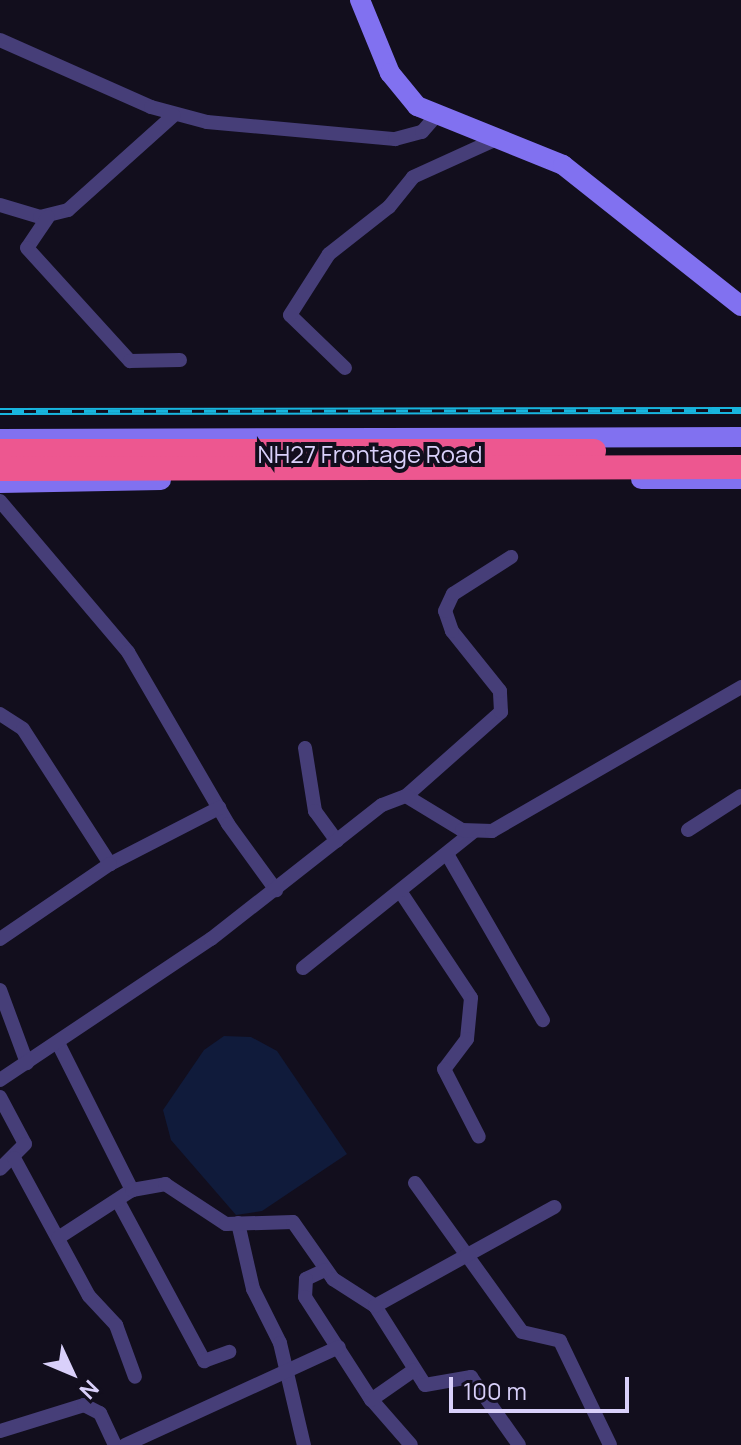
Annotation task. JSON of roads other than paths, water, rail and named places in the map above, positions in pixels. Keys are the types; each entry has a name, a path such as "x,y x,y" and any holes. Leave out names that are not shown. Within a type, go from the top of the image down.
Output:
{"highway":[{"path":"0,451 741,451"},
{"path":"0,469 741,467"}],"street":[{"path":"360,0 400,89 437,115 499,138 578,174 741,306"},
{"path":"0,40 174,115 395,139 422,132 437,115"},
{"path":"174,115 100,187 48,217 27,248 130,361 180,360"},
{"path":"345,368 290,315 329,254 389,207 413,177 499,138"},
{"path":"0,205 48,217"},
{"name":"NH27 Frontage Road","path":"0,439 741,437"},
{"name":"NH27 Frontage Road","path":"0,483 741,479"},
{"path":"0,501 123,644 219,808 276,890"},
{"path":"0,1080 58,1043 276,890 337,841 406,796 501,712 500,691 445,611 453,594 511,557"},
{"path":"303,968 473,832 506,823 741,687"},
{"path":"0,714 23,729 110,864"},
{"path":"305,748 315,811 337,841"},
{"path":"406,796 473,832"},
{"path":"688,830 741,796"},
{"path":"0,939 110,864 219,808"},
{"path":"447,854 543,1020"},
{"path":"400,891 471,998 467,1039 444,1069 479,1137"},
{"path":"0,990 27,1063"},
{"path":"58,1043 132,1190"},
{"path":"0,1097 23,1133 25,1144 0,1169"},
{"path":"14,1158 89,1296 116,1325 135,1377"},
{"path":"415,1183 522,1332 560,1341 610,1445"},
{"path":"58,1238 132,1190 175,1186 216,1220 238,1223 293,1222 325,1270 375,1306 414,1370 431,1388 471,1377 519,1445"},
{"path":"118,1201 204,1361 229,1352"},
{"path":"375,1306 554,1207"},
{"path":"238,1223 286,1376 304,1445"},
{"path":"325,1270 303,1288 371,1400 407,1444"},
{"path":"0,1431 84,1405 100,1413 114,1444 286,1376 339,1347"},
{"path":"371,1400 414,1370"}],"water":[{"path":"224,1036 251,1037 277,1051 347,1154 262,1211 236,1215 171,1140 163,1110 204,1050"}],"railway":[{"path":"0,411 741,410"}]}
